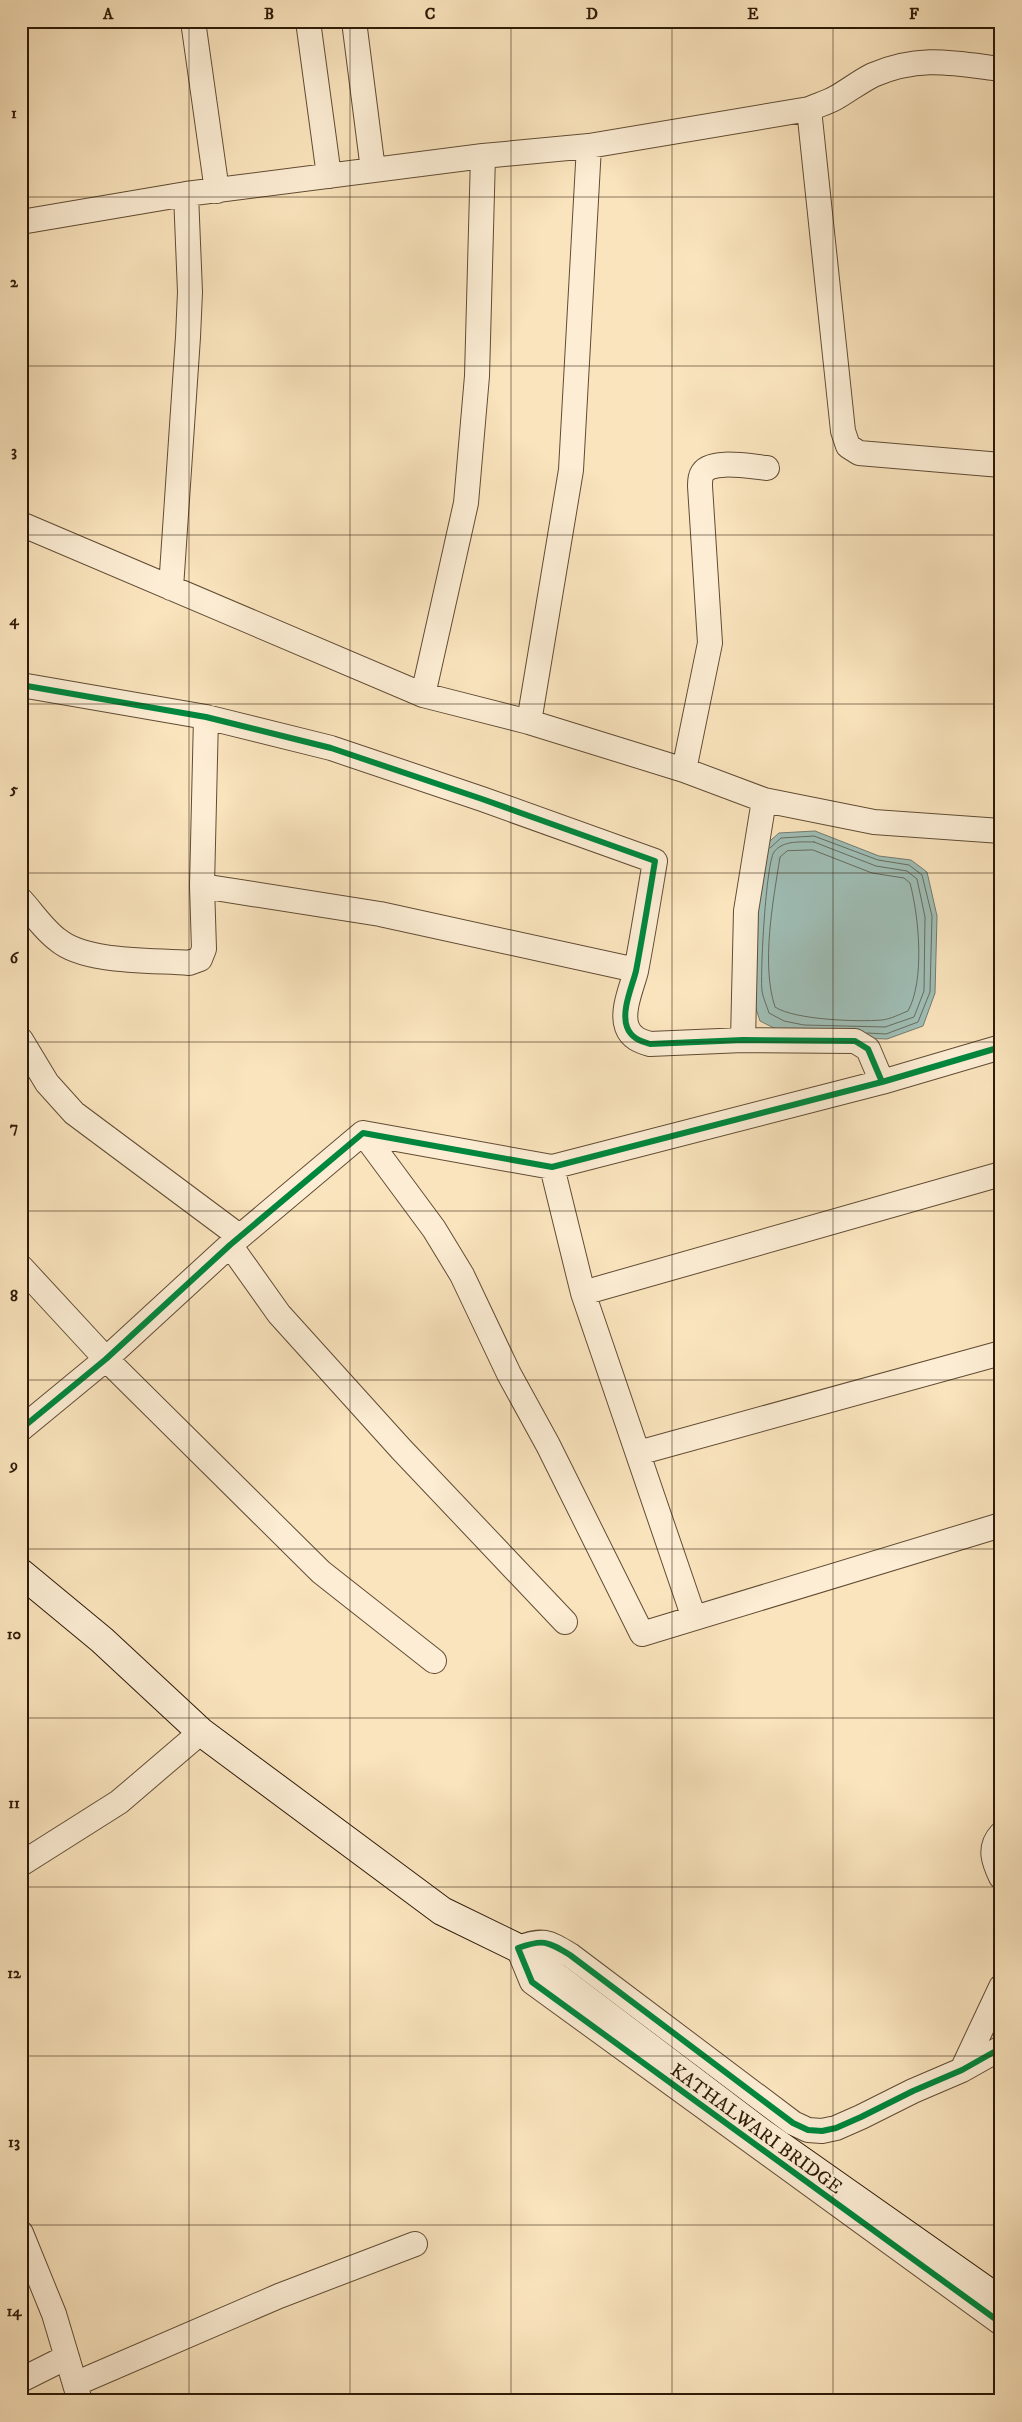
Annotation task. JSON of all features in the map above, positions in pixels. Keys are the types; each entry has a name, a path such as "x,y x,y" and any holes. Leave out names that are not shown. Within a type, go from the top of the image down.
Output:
{"main road":[{"name":"KATHALWARI BRIDGE","path":"21,1573 102,1640 201,1732 442,1911 518,1948 762,2133 1001,2301"}],"street":[{"path":"193,21 217,191"},
{"path":"308,21 329,176"},
{"path":"354,21 372,170"},
{"path":"21,222 186,194 484,156 588,146 809,109 836,98 871,76 897,66 921,61 948,62 1001,69"},
{"path":"809,109 843,431 848,446 859,453 1001,465"},
{"path":"529,722 572,470 588,146"},
{"path":"423,695 466,502 477,376 484,156"},
{"path":"171,588 190,292 186,194"},
{"path":"684,770 710,644 700,486 701,474 705,469 722,464 767,468"},
{"path":"21,524 423,695 529,722 684,770 764,800 874,822 1001,831"},
{"path":"21,685 206,717 331,748 482,799 655,861 626,1015 626,1026 638,1041 650,1044 743,1040 855,1042 868,1049 882,1082"},
{"path":"21,900 57,940 75,951 99,956 189,963 200,959 204,949 202,886 206,717"},
{"path":"743,1040 746,911 764,800"},
{"path":"202,886 380,914 636,970"},
{"path":"21,1040 46,1084 74,1113 235,1240 280,1314 401,1449 565,1622"},
{"path":"362,1133 552,1168 882,1082 1001,1047"},
{"path":"21,1429 106,1359 235,1240 362,1133"},
{"path":"362,1133 434,1230 462,1275 509,1374 548,1445 642,1634 1001,1525"},
{"path":"552,1168 583,1293 694,1618"},
{"path":"583,1293 1001,1174"},
{"path":"21,1267 106,1359 321,1572 434,1661"},
{"path":"638,1453 1001,1353"},
{"path":"21,1864 119,1802 201,1732"},
{"path":"1001,1834 995,1840 993,1849 994,1864 1001,1877"},
{"path":"1001,2048 962,2070 913,2090 836,2128 822,2131 808,2130 793,2122 570,1955 545,1941 538,1941 518,1948 532,1982 1001,2322"},
{"path":"962,2070 1001,1987"},
{"path":"21,2233 42,2283 77,2393 279,2296 415,2244"},
{"path":"21,2380 67,2358"}],"water":[{"path":"815,831 879,856 911,860 927,872 937,916 935,993 923,1026 887,1039 803,1036 780,1031 760,1021 751,993 763,847 779,833"}],"cycle path":[{"path":"21,685 206,717 331,748 482,799 655,861 636,971 626,1006 627,1027 633,1036 650,1044 743,1040 855,1041 868,1049 882,1082"},
{"path":"21,1429 106,1359 230,1245 363,1133 552,1167 882,1082 1001,1047"},
{"path":"1001,2048 962,2070 836,2128 822,2131 808,2130 793,2123 570,1955 545,1943 533,1943 518,1948 532,1982 1001,2323"}]}
